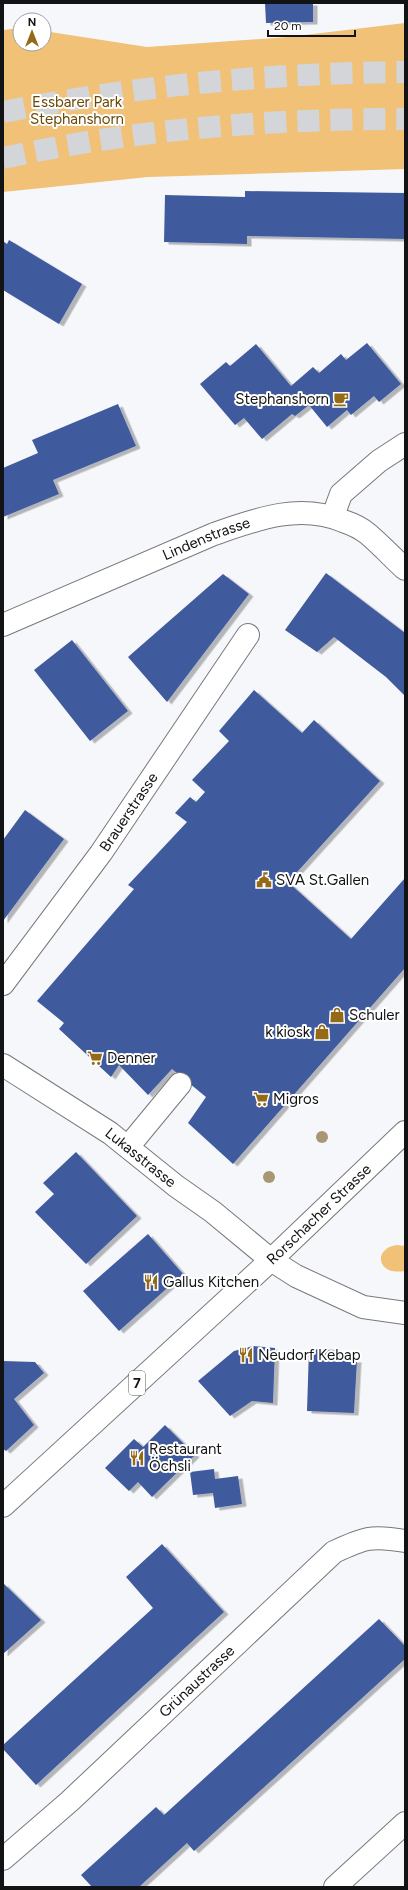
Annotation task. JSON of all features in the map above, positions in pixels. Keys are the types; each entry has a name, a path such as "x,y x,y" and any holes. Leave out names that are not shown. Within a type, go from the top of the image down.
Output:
{"street":[{"path":"333,516 340,494 379,462 405,444"},
{"name":"Lindenstrasse","path":"3,625 177,549 242,524 286,513 308,512 333,516 367,533 405,569"},
{"name":"Brauerstrasse","path":"3,984 101,853 248,635"},
{"name":"Lukasstrasse","path":"3,1065 110,1133 176,1186 213,1212 270,1260 296,1276 363,1307 405,1313"},
{"path":"128,1147 180,1084"},
{"name":"Rorschacher Strasse","path":"3,1506 270,1260 405,1132"},
{"name":"Grünaustrasse","path":"3,1859 70,1801 334,1552 362,1539 384,1537 405,1541"},
{"path":"335,1887 405,1823"}],"green space":[{"name":"Essbarer Park Stephanshorn","path":"405,23 405,169 148,177 3,192 3,30 12,29 12,52 52,52 52,32 147,47 288,37"},
{"path":"397,1245 405,1246 405,1271 388,1269 383,1266 381,1261 381,1256 384,1251 389,1247"}],"building":[{"path":"265,3 313,3 313,22 266,23"},
{"path":"245,191 405,193 405,239 247,236 247,244 164,242 165,195 245,197"},
{"path":"9,240 82,284 59,324 3,290 3,241 7,244"},
{"path":"367,343 401,384 379,402 374,396 351,415 347,410 327,427 309,405 295,416 292,414 262,439 244,418 235,425 200,384 226,362 230,366 256,344 291,386 313,367 319,373 341,354 346,360"},
{"path":"118,404 136,446 53,480 59,494 3,517 3,468 38,453 32,440"},
{"path":"326,573 405,633 405,696 386,677 334,637 317,652 285,630"},
{"path":"223,574 249,594 167,702 128,657"},
{"path":"72,640 128,711 90,741 34,670"},
{"path":"254,690 302,733 314,720 380,781 288,882 351,939 405,878 405,968 233,1164 188,1123 206,1097 172,1069 148,1095 119,1065 111,1077 59,1029 64,1023 37,1001 134,889 128,885 187,822 175,813 190,797 196,802 205,792 192,780 229,741 219,731"},
{"path":"25,810 64,839 3,921 3,840"},
{"path":"76,1152 137,1216 86,1264 35,1212 54,1194 43,1183"},
{"path":"148,1234 183,1274 119,1331 83,1291"},
{"path":"253,1346 275,1348 273,1403 252,1401 230,1416 198,1381 234,1351"},
{"path":"309,1349 337,1350 337,1360 357,1360 354,1413 307,1411"},
{"path":"3,1361 35,1362 44,1373 14,1399 34,1425 6,1451 3,1449"},
{"path":"165,1425 195,1455 152,1497 138,1482 129,1491 105,1468 134,1439 143,1447"},
{"path":"214,1469 215,1479 238,1476 242,1504 215,1508 213,1493 193,1495 190,1472"},
{"path":"162,1544 224,1612 36,1785 3,1749 3,1745 153,1608 126,1577"},
{"path":"3,1583 41,1620 3,1654"},
{"path":"379,1619 405,1646 405,1659 194,1851 187,1843 139,1887 92,1887 81,1875 156,1807 164,1815"}],"tunnel":[{"path":"3,112 103,95 203,83 304,75 405,72"},
{"path":"3,158 103,140 203,128 304,121 405,119"}],"place":[{"name":"Stephanshorn","path":"341,399"},
{"name":"SVA St.Gallen","path":"264,880"},
{"name":"Schuler","path":"337,1015"},
{"name":"k kiosk","path":"322,1032"},
{"name":"Denner","path":"95,1058"},
{"name":"Migros","path":"261,1099"},
{"name":"Gallus Kitchen","path":"151,1282"},
{"name":"Neudorf Kebap","path":"246,1355"},
{"name":"Restaurant Öchsli","path":"137,1458"}]}
